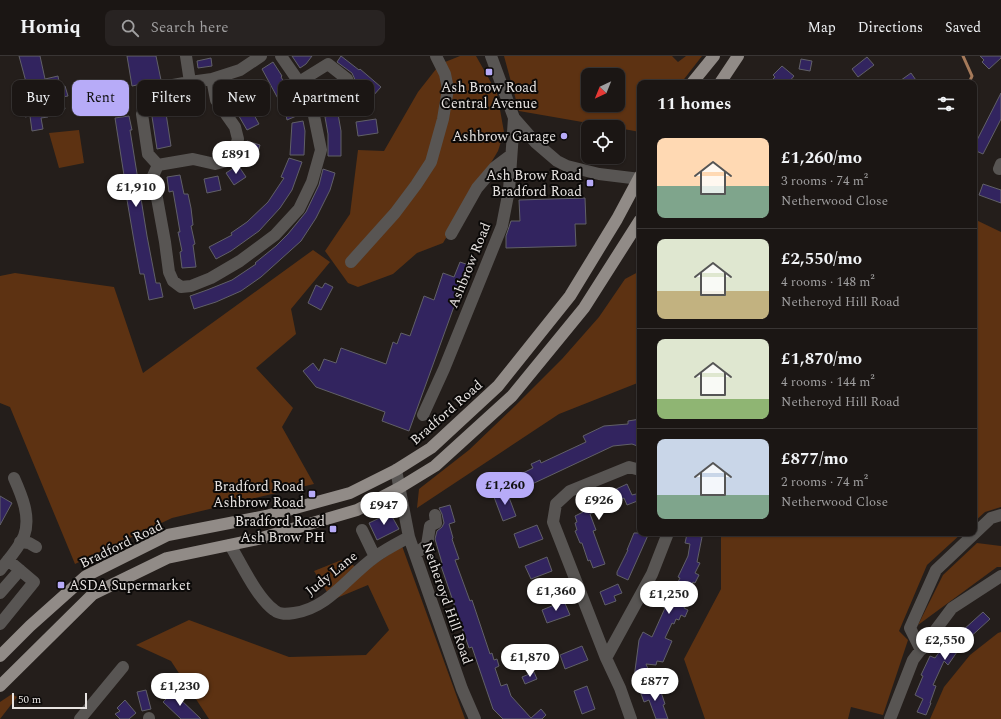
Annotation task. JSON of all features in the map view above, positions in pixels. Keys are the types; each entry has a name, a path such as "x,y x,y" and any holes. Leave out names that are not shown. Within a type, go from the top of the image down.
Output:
{"main road":[{"path":"694,80 714,56"},
{"path":"722,80 738,56"},
{"name":"Bradford Road","path":"0,656 30,626 86,576 168,535 266,516 350,493 396,470 431,448 498,386 570,296 637,183"},
{"path":"0,686 93,594 167,558 258,540 357,510 400,488 435,466 512,396 584,308 637,225"},
{"path":"350,493 357,510"}],"street":[{"path":"186,56 190,80"},
{"path":"201,80 240,70 261,56"},
{"path":"281,56 298,80"},
{"name":"Ashbrow Road","path":"491,56 514,118 536,143 557,161 567,166 598,174 637,178"},
{"path":"351,262 395,213 431,162 443,119 448,89 445,74 436,57"},
{"path":"302,80 328,64 347,80"},
{"path":"158,165 192,159 214,164 227,161 234,152 238,139 235,127 216,100 212,78"},
{"path":"142,116 148,154 158,165"},
{"path":"158,165 153,176 169,272 173,281 181,287 191,286 211,278 240,261 275,235 299,209 312,182 321,150 314,116"},
{"name":"Ashbrow Road","path":"423,415 444,369 499,235 509,190 514,118"},
{"path":"451,234 477,188 495,167 511,156"},
{"path":"631,719 553,522 556,504 570,491 629,467 637,469"},
{"name":"Netheroyd Hill Road","path":"396,470 409,537 462,689 475,719"},
{"path":"0,570 24,536 26,520 24,500 14,478"},
{"path":"415,554 427,545 430,526 436,523 435,515"},
{"path":"977,531 991,518 1001,515"},
{"path":"362,530 375,557"},
{"path":"606,658 652,574 667,536"},
{"path":"921,650 910,628 936,570 972,536"},
{"name":"Judy Lane","path":"230,545 258,593 273,609 279,613 287,614 313,608 326,601 375,557 409,537"},
{"path":"20,542 29,543 36,547"},
{"path":"0,624 34,582 8,560"},
{"path":"0,593 20,570"},
{"path":"890,719 913,660 952,608 1001,576"},
{"path":"80,719 123,667"}],"shaded area":[{"path":"460,56 476,56 497,93 504,132 498,151 443,243 417,253 393,274 358,287 348,283 325,251 350,214 358,150 384,151 418,92 440,64"},
{"path":"504,56 672,56 678,62 686,56 702,56 683,80 637,80 637,131 625,129 625,120 581,120 581,122 519,111"},
{"path":"79,130 84,163 59,168 49,133"},
{"path":"977,220 1001,232 1001,507 985,512 977,519"},
{"path":"313,250 330,262 291,309 296,334 256,368 293,408 282,427 314,484 172,518 75,564 10,407 0,403 0,276 15,273 114,287 143,373"},
{"path":"637,273 637,383 559,414 417,508 419,489 469,450 562,359 599,317 625,279"},
{"path":"721,536 959,536 927,565 899,631 908,640 883,715 851,707 848,719 705,719 684,659 721,589"},
{"path":"977,543 1001,546 1001,567 997,567 918,625 943,575"},
{"path":"402,546 465,719 209,719 171,661 136,645 189,620 289,657 366,655 389,630 368,585 332,600 314,571 344,559 363,572"},
{"path":"1001,632 1001,719 930,719 944,687 970,655"},
{"path":"12,694 17,697 0,719 0,702"}],"building":[{"path":"19,56 40,56 45,79 58,76 59,80 25,80"},
{"path":"127,56 156,56 161,80 137,80 137,85 132,86"},
{"path":"292,56 312,56 306,64 300,68"},
{"path":"341,56 373,80 355,80 352,73 337,62"},
{"path":"980,56 1001,56 1001,58 989,69 982,62 984,60"},
{"path":"867,57 874,65 858,77 852,69"},
{"path":"211,58 212,66 198,68 197,61"},
{"path":"801,59 812,61 810,71 799,69"},
{"path":"273,62 282,76 283,80 278,80 278,99 270,84 270,80 268,80 262,69"},
{"path":"782,66 794,76 791,80 772,80 775,77 773,75"},
{"path":"911,73 916,80 901,80"},
{"path":"374,81 381,87 374,95"},
{"path":"64,86 65,86 68,96 64,97"},
{"path":"1001,93 1001,119 983,154 977,151 977,140"},
{"path":"30,116 48,116 41,118 43,129 32,131"},
{"path":"129,116 147,236 156,283 160,283 163,297 149,300 144,274 140,274 125,188 115,118"},
{"path":"152,116 166,116 171,146 157,149"},
{"path":"239,116 255,116 259,124 247,130"},
{"path":"286,116 296,116 287,120"},
{"path":"338,116 341,131 341,156 328,156 328,134 325,117"},
{"path":"376,119 378,133 358,136 356,122"},
{"path":"303,121 305,131 304,155 290,155 292,123"},
{"path":"247,141 260,145 256,159 243,155"},
{"path":"289,158 302,162 292,190 280,208 259,231 231,251 216,259 209,247 232,235 231,233 247,222 268,202 284,178 281,177"},
{"path":"238,165 246,177 234,185 226,173"},
{"path":"323,169 335,173 330,190 316,218 301,241 261,277 241,291 216,302 194,309 190,296 232,280 256,264 255,263 288,234 306,212 319,185"},
{"path":"180,175 184,194 188,194 191,208 193,225 191,226 195,244 193,245 196,267 182,268 180,252 182,251 178,232 180,232 173,191 169,192 167,177"},
{"path":"218,176 221,190 207,193 204,179"},
{"path":"983,184 1001,190 1001,203 979,195"},
{"path":"585,198 586,224 575,224 576,246 506,248 506,236 511,221 520,221 519,200"},
{"path":"460,262 469,265 409,431 382,421 385,412 316,387 303,371 313,363 319,371 324,359 336,363 341,348 386,364 393,342 397,344 401,333 410,336 424,296 434,300 443,273 454,277"},
{"path":"325,283 333,287 321,310 308,303 316,285 322,288"},
{"path":"637,420 637,446 632,444 613,446 530,485 523,473 533,468 531,464 540,460 541,463 586,442 583,436 604,426 628,424 628,421"},
{"path":"627,484 632,495 637,494 637,501 627,505 624,498 590,514 596,530 593,531 605,564 593,568 590,560 588,561 582,543 580,543 575,531 577,530 575,523 577,522 575,516 583,512 581,507 592,502 590,499 600,494 601,496"},
{"path":"507,492 516,516 503,521 494,497"},
{"path":"0,496 12,503 0,525"},
{"path":"450,505 455,522 449,524 452,539 459,559 455,560 470,601 472,600 490,654 492,653 494,660 497,659 499,666 495,668 501,686 507,684 511,696 531,718 541,709 546,715 542,719 503,719 493,709 472,647 469,648 440,563 442,563 435,539 437,531 444,523 439,508"},
{"path":"390,513 399,529 377,540 369,523"},
{"path":"537,525 543,539 519,548 514,534"},
{"path":"634,533 637,533 637,536 648,536 628,580 617,575"},
{"path":"687,536 702,537 697,562 700,563 695,573 699,575 695,583 693,582 684,602 686,603 684,608 688,610 685,617 681,615 679,620 676,619 674,624 672,623 665,638 672,641 663,662 657,661 656,665 646,664 653,681 634,678 639,640 643,632 652,637 665,608 661,606 664,599 667,601 680,578 678,577 688,556 690,544 685,543"},
{"path":"547,557 552,571 531,579 525,566"},
{"path":"618,584 622,593 614,596 616,601 605,605 600,592"},
{"path":"564,601 570,615 547,623 542,610"},
{"path":"983,612 990,619 955,651 957,652 948,665 944,661 933,685 936,686 926,715 917,712 923,699 915,695 923,676 921,675 930,656 935,658 954,634 960,629 962,631"},
{"path":"582,646 588,660 565,669 560,655"},
{"path":"534,672 537,679 525,684 522,677"},
{"path":"587,686 595,709 582,714 574,691"},
{"path":"655,686 655,688 659,686 668,719 656,719 649,700 644,702 640,691"},
{"path":"176,689 182,695 179,698 201,719 181,719 163,702"},
{"path":"146,690 151,709 142,711 137,692"},
{"path":"125,700 136,713 129,719 120,719 115,714 120,711 117,708"}],"waterway":[{"path":"963,56 972,76 970,80"}],"place":[{"name":"Ash Brow Road Central Avenue","path":"489,72"},
{"name":"Ashbrow Garage","path":"564,136"},
{"name":"Ash Brow Road Bradford Road","path":"590,183"},
{"name":"Bradford Road Ashbrow Road","path":"312,494"},
{"name":"Bradford Road Ash Brow PH","path":"333,529"},
{"name":"ASDA Supermarket","path":"61,585"}]}
